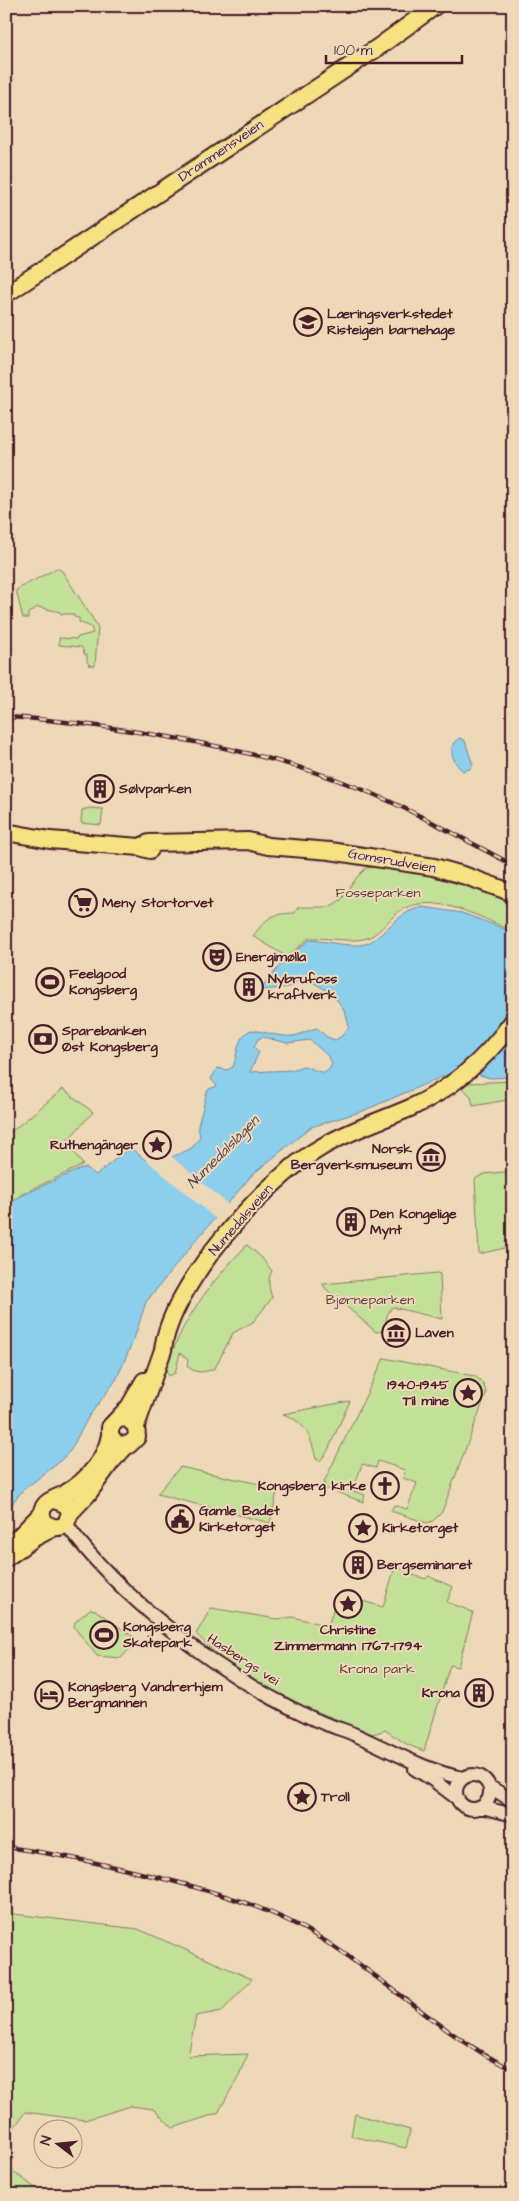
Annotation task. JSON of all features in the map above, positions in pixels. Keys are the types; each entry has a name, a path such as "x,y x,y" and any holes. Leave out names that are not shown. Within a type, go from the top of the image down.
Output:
{"main road":[{"name":"Drammensveien","path":"6,294 377,48 435,6"},
{"name":"Gomsrudveien","path":"6,832 50,840 199,853 263,850 268,846 330,851 421,865 466,876 513,893"},
{"name":"Numedalsveien","path":"118,1419 138,1393 157,1348 164,1338 184,1294 212,1252 256,1202 292,1166 330,1142 412,1107 458,1080 493,1048 513,1021"},
{"name":"Numedalsveien","path":"136,1426 163,1350 164,1338"},
{"path":"6,1549 42,1513 46,1504 78,1486 86,1478 100,1460 110,1435 110,1427 118,1419 127,1418 136,1426 137,1437 111,1462 87,1495 63,1521 34,1538 6,1558"},
{"path":"110,1435 116,1444 126,1446"},
{"path":"55,1500 67,1505 63,1521"},
{"path":"42,1513 45,1523 63,1521"}],"street":[{"name":"Hasbergs vei","path":"63,1521 88,1551 131,1594 207,1657 273,1698 328,1725 345,1737 424,1774 468,1808 482,1807 513,1814"},
{"name":"Hasbergs vei","path":"328,1725 348,1731 430,1768 463,1778 473,1775 481,1776 490,1787 513,1801"},
{"path":"458,1799 457,1788 463,1778"},
{"path":"482,1807 488,1800 490,1787"}],"green space":[{"path":"57,568 62,571 98,627 95,666 89,665 87,655 84,654 81,647 59,645 59,638 77,639 78,637 93,633 91,627 79,622 79,618 74,617 73,614 61,614 60,612 38,607 28,613 28,618 23,618 16,590"},
{"path":"90,808 103,809 101,825 81,823 82,810"},
{"name":"Fosseparken","path":"385,866 458,882 508,901 513,904 513,931 458,909 429,903 403,909 370,937 357,940 309,938 287,957 253,936 270,918 280,914 295,913 298,907 329,907 341,900 357,877 366,868"},
{"path":"513,1081 513,1099 473,1106 471,1096 462,1088 467,1083"},
{"path":"63,1089 93,1112 67,1141 83,1165 22,1194 6,1206 6,1136"},
{"path":"513,1171 513,1246 479,1254 475,1179 484,1174"},
{"path":"247,1245 262,1258 272,1271 269,1284 272,1298 253,1322 233,1333 215,1368 204,1372 194,1370 187,1366 188,1360 180,1353 175,1373 169,1376 166,1371 172,1353 188,1319 209,1288"},
{"name":"Bjørneparken","path":"440,1274 442,1319 392,1307 387,1315 385,1331 376,1332 325,1288 323,1284"},
{"path":"384,1358 474,1376 481,1381 485,1388 486,1394 442,1512 433,1521 427,1523 391,1511 394,1505 407,1509 417,1483 403,1478 405,1470 378,1461 376,1468 362,1464 353,1491 365,1495 363,1502 325,1488 324,1482"},
{"path":"350,1401 327,1452 320,1461 316,1459 306,1431 297,1421 283,1414"},
{"path":"180,1467 278,1488 270,1523 157,1494"},
{"name":"Krona park","path":"395,1567 406,1570 405,1573 426,1579 428,1576 453,1587 447,1602 473,1612 458,1667 450,1665 424,1751 408,1745 385,1730 373,1734 312,1710 272,1691 235,1669 218,1656 196,1634 211,1608 277,1619 293,1617 328,1626 338,1594 383,1607"},
{"name":"Kongsberg Skatepark","path":"90,1609 95,1610 135,1638 136,1642 121,1658 97,1656 74,1627 75,1622"},
{"path":"6,1913 138,1929 252,1979 222,2011 196,2016 188,2056 248,2054 238,2077 218,2113 173,2128 153,2109 131,2106 85,2120 82,2118 25,2112 6,2140"},
{"path":"355,2114 410,2130 406,2148 351,2136"},
{"path":"6,2166 42,2193 45,2195 6,2195"}],"water":[{"path":"460,738 465,741 473,765 470,769 463,771 459,768 452,754 455,741"},
{"name":"Numedalslågen","path":"423,907 462,913 513,932 513,1077 490,1078 460,1069 363,1111 311,1127 253,1174 146,1302 134,1339 116,1380 89,1416 70,1451 57,1464 23,1490 6,1511 6,1208 21,1196 82,1168 87,1168 96,1175 130,1147 145,1160 161,1145 169,1154 163,1161 192,1148 200,1137 198,1126 207,1092 209,1089 217,1086 211,1079 217,1068 227,1070 233,1067 241,1040 247,1032 252,1030 293,1036 317,1028 327,1037 335,1040 342,1036 349,1027 339,1002 327,991 303,978 288,987 261,989 281,964 309,940 354,945 368,943 413,910","holes":["263,1037 287,1043 310,1040 328,1056 332,1063 330,1068 323,1072 303,1066 292,1070 250,1072 259,1052 254,1047 258,1039"]}],"pier":[{"path":"158,1145 229,1205 216,1219 145,1159"}],"railway":[{"path":"6,717 39,719 138,732 195,742 279,761 334,779 380,797 513,865"},
{"path":"6,1847 72,1858 159,1877 216,1893 269,1912 304,1928 345,1954 438,2024 487,2056 513,2070"}],"place":[{"name":"Læringsverkstedet Risteigen barnehage","path":"308,322"},
{"name":"Sølvparken","path":"100,789"},
{"name":"Meny Stortorvet","path":"83,903"},
{"name":"Energimølla","path":"217,957"},
{"name":"Feelgood Kongsberg","path":"50,982"},
{"name":"Nybrufoss kraftverk","path":"249,987"},
{"name":"Sparebanken Øst Kongsberg","path":"43,1039"},
{"name":"Ruthengänger","path":"157,1145"},
{"name":"Norsk Bergverksmuseum","path":"431,1157"},
{"name":"Den Kongelige Mynt","path":"351,1222"},
{"name":"Låven","path":"396,1333"},
{"name":"1940-1945 Til mine","path":"468,1393"},
{"name":"Kongsberg kirke","path":"385,1486"},
{"name":"Gamle Badet Kirketorget","path":"180,1519"},
{"name":"Kirketorget","path":"363,1528"},
{"name":"Bergseminaret","path":"358,1565"},
{"name":"Christine Zimmermann 1767-1794","path":"348,1604"},
{"name":"Kongsberg Skatepark","path":"104,1635"},
{"name":"Krona","path":"479,1693"},
{"name":"Kongsberg Vandrerhjem Bergmannen","path":"49,1695"},
{"name":"Troll","path":"302,1797"}]}
